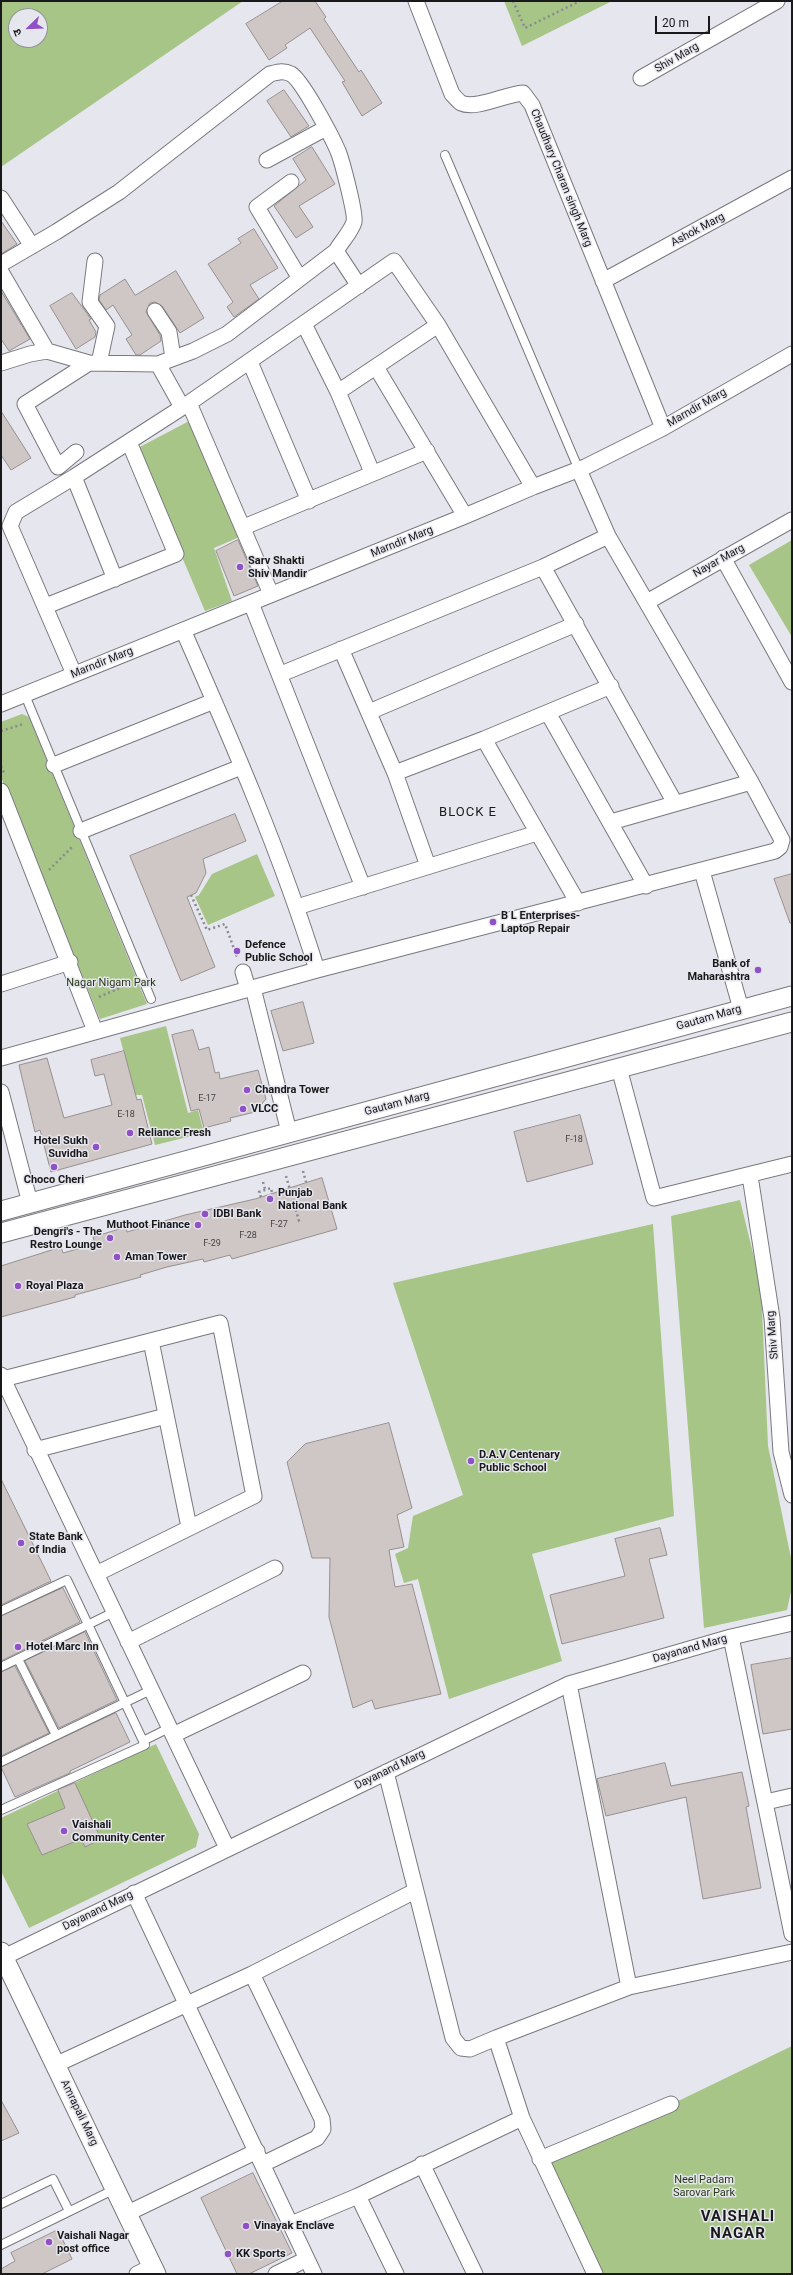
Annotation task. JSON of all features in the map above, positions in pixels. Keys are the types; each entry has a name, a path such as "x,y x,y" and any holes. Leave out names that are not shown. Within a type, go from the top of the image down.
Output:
{"street":[{"name":"Chaudhary Charan singh Marg","path":"416,1 452,94 461,103 475,105 511,94 523,93 532,105 663,428"},
{"name":"Shiv Marg","path":"641,78 777,1"},
{"path":"1,264 119,192 270,74 282,71 292,74 326,128 338,152 352,205 354,222 336,251 299,277 272,300 227,334 193,351 158,364 94,363 48,351 1,363"},
{"path":"267,160 326,128"},
{"name":"Ashok Marg","path":"603,281 741,208 792,178"},
{"path":"291,182 257,208 299,277"},
{"path":"1,198 32,246"},
{"path":"336,251 359,286"},
{"path":"76,452 58,466 25,404 94,363 107,326 90,302 95,261"},
{"path":"74,674 46,606 6,528 16,512 74,477 186,405 394,261 438,325 533,486"},
{"path":"1,272 48,351"},
{"path":"155,311 169,332 173,358"},
{"path":"304,324 338,392 372,472"},
{"path":"338,392 438,325"},
{"name":"Marndir Marg","path":"1,704 465,516 533,486 579,470 663,428 792,354"},
{"path":"250,362 309,501"},
{"path":"158,364 186,405 244,527 271,594"},
{"path":"376,367 465,516"},
{"path":"46,606 176,554 129,442"},
{"path":"244,527 309,501 372,472 427,451"},
{"path":"1,1058 317,970 702,871 775,851 780,847 782,840 751,782 608,536 579,470"},
{"path":"74,477 115,579"},
{"name":"Nayar Marg","path":"647,602 792,520"},
{"path":"281,674 543,568 608,536"},
{"path":"723,558 790,675"},
{"path":"543,568 611,686 675,803"},
{"path":"251,603 281,674 363,887"},
{"path":"369,712 576,624"},
{"path":"183,630 214,701 297,908 317,970"},
{"path":"341,649 395,773 428,866"},
{"path":"395,773 484,739 611,686"},
{"path":"54,765 214,701"},
{"path":"548,713 646,886"},
{"path":"484,739 578,903"},
{"path":"81,831 241,767"},
{"path":"611,822 751,782"},
{"path":"1,791 70,962 95,1031"},
{"path":"297,908 537,833"},
{"path":"702,871 741,1009"},
{"path":"2,980 70,962"},
{"path":"243,972 250,988 289,1132"},
{"name":"Gautam Marg","path":"1,1211 792,996"},
{"name":"Gautam Marg","path":"1,1234 792,1022"},
{"path":"619,1068 654,1198 750,1176 792,1164"},
{"path":"1,1092 30,1203"},
{"name":"Shiv Marg","path":"750,1176 772,1318 781,1452 792,1495"},
{"path":"96,1574 254,1496 220,1323 2,1377 35,1450 227,1848"},
{"path":"151,1341 189,1527"},
{"path":"35,1450 166,1416"},
{"path":"128,1642 275,1568"},
{"name":"Dayanand Marg","path":"2,1955 569,1684 731,1637 792,1623"},
{"path":"731,1637 792,1934"},
{"path":"171,1732 303,1673"},
{"path":"569,1684 630,1987"},
{"path":"386,1772 453,2038 460,2048 470,2050 496,2038 630,1987 792,1952"},
{"path":"766,1802 792,1796"},
{"path":"55,2065 252,1974 415,1891"},
{"path":"134,1893 185,2004 260,2157 314,2274"},
{"name":"Amrapali Marg","path":"2,1955 128,2213 149,2271"},
{"path":"128,2213 260,2157 317,2138 323,2129 322,2119 252,1974"},
{"path":"496,2038 522,2118 595,2274"},
{"path":"540,2159 671,2104"},
{"path":"291,2224 358,2196 422,2164 522,2118"},
{"path":"422,2164 475,2274"},
{"path":"358,2196 396,2274"},
{"path":"276,2274 307,2259"}],"lane":[{"path":"445,155 579,470"},
{"path":"25,695 151,999"},
{"path":"1,1611 67,1580 145,1745 1,1810"},
{"path":"1,1667 114,1612"},
{"path":"18,1659 56,1735"},
{"path":"1,1762 151,1690"},
{"path":"143,1741 171,1732"},
{"path":"1,2204 53,2179 69,2211"},
{"path":"1,2245 115,2189"}],"path":[{"path":"513,1 525,28 580,1"},
{"path":"45,874 73,846 76,853"},
{"path":"192,895 207,930 225,924 243,972"},
{"path":"96,998 131,984 128,976"},
{"path":"281,1159 299,1221 302,1220"},
{"path":"303,1174 306,1182"},
{"path":"260,1197 259,1192 265,1189 271,1188 272,1193"}],"green space":[{"path":"1,1 243,1 1,167"},
{"path":"504,1 612,1 522,46"},
{"path":"193,419 244,535 214,548 232,601 205,611 136,449"},
{"path":"792,540 792,637 749,565"},
{"name":"Nagar Nigam Park","path":"22,714 29,717 147,1004 100,1019 1,777 1,722"},
{"path":"257,854 275,896 208,925 195,897 199,895 212,874"},
{"path":"166,1026 188,1113 198,1110 204,1133 155,1145 142,1095 135,1095 120,1038"},
{"path":"740,1200 761,1286 768,1446 792,1563 792,1587 787,1610 704,1628 671,1216"},
{"path":"653,1224 674,1516 532,1554 562,1661 449,1699 418,1579 404,1583 395,1554 408,1548 413,1516 463,1495 393,1283"},
{"path":"156,1744 199,1834 196,1847 29,1928 1,1871 1,1818"},
{"name":"Neel Padam Sarovar Park","path":"792,2046 792,2274 603,2274 550,2163"}],"building":[{"path":"283,1 315,1 326,17 324,19 359,72 361,70 382,103 362,116 342,82 345,81 310,28 285,45 287,48 269,60 246,24"},
{"path":"284,90 309,126 291,137 267,101"},
{"path":"312,147 335,184 299,206 313,227 296,238 274,206 306,180 293,159"},
{"path":"1,221 17,244 1,254"},
{"path":"254,229 278,268 250,285 259,299 234,317 227,307 233,302 208,264 241,243 238,239"},
{"path":"176,271 204,318 180,333 162,306 155,302 150,303 146,312 160,335 161,341 140,355 136,355 126,339 132,335 113,305 106,310 99,300 100,295 125,279 135,295"},
{"path":"1,291 30,339 9,351 1,339"},
{"path":"72,293 91,319 89,320 96,332 95,337 76,349 50,306"},
{"path":"1,411 31,458 11,470 1,455"},
{"name":"Sarv Shakti Shiv Mandir","path":"238,540 258,586 234,596 216,551"},
{"path":"235,814 246,841 203,859 206,873 196,893 187,897 215,967 181,981 130,856"},
{"path":"792,874 792,923 790,923 774,879"},
{"path":"303,1002 314,1043 283,1051 271,1011"},
{"path":"193,1030 199,1050 209,1047 215,1073 219,1072 220,1079 258,1070 266,1099 255,1112 230,1118 231,1121 204,1128 199,1109 191,1111 172,1035"},
{"path":"124,1051 137,1100 141,1099 152,1144 51,1172 40,1130 35,1132 19,1065 47,1058 64,1118 112,1105 104,1074 95,1076 91,1060"},
{"path":"580,1115 593,1164 527,1182 514,1132"},
{"path":"322,1178 337,1229 232,1259 230,1255 204,1262 203,1259 167,1267 140,1275 141,1277 75,1295 75,1297 1,1317 1,1266 61,1247 63,1253 95,1244 93,1237 126,1227 127,1232 185,1215 255,1199"},
{"path":"389,1423 412,1508 397,1515 404,1547 389,1550 395,1587 412,1584 441,1694 375,1709 372,1700 353,1708 329,1617 330,1558 312,1558 287,1462 305,1444"},
{"path":"1,1479 51,1581 1,1605"},
{"path":"660,1528 667,1555 649,1559 664,1618 562,1644 550,1595 625,1576 615,1539"},
{"path":"63,1588 80,1622 1,1661 1,1616"},
{"path":"85,1632 117,1700 59,1728 25,1661"},
{"path":"792,1658 792,1729 763,1734 751,1665"},
{"path":"15,1666 49,1733 1,1756 1,1672"},
{"path":"116,1713 130,1742 70,1771 70,1773 15,1797 1,1767"},
{"path":"665,1763 671,1786 742,1772 749,1806 746,1807 761,1888 703,1899 686,1797 606,1816 597,1779"},
{"name":"Vaishali Community Center","path":"75,1783 101,1839 85,1847 81,1839 42,1855 27,1824 65,1808 58,1790"},
{"path":"1,2100 19,2133 1,2141"},
{"name":"Vinayak Enclave","path":"253,2173 292,2253 249,2274 237,2274 201,2198"},
{"name":"Vaishali Nagar post office","path":"58,2230 72,2259 42,2274 1,2274 1,2269 15,2261 11,2253"}],"place":[{"name":"Sarv Shakti Shiv Mandir","path":"240,567"},
{"name":"B L Enterprises- Laptop Repair","path":"493,922"},
{"name":"Defence Public School","path":"237,951"},
{"name":"Bank of Maharashtra","path":"758,970"},
{"name":"Chandra Tower","path":"247,1090"},
{"name":"VLCC","path":"243,1109"},
{"name":"Reliance Fresh","path":"130,1133"},
{"name":"Hotel Sukh Suvidha","path":"96,1147"},
{"name":"Choco Cheri","path":"54,1167"},
{"name":"Punjab National Bank","path":"270,1199"},
{"name":"IDBI Bank","path":"205,1214"},
{"name":"Muthoot Finance","path":"198,1225"},
{"name":"Dengri's - The Restro Lounge","path":"110,1238"},
{"name":"Aman Tower","path":"117,1257"},
{"name":"Royal Plaza","path":"18,1286"},
{"name":"D.A.V Centenary Public School","path":"471,1461"},
{"name":"State Bank of India","path":"21,1543"},
{"name":"Hotel Marc Inn","path":"18,1647"},
{"name":"Vaishali Community Center","path":"64,1831"},
{"name":"Vinayak Enclave","path":"246,2226"},
{"name":"Vaishali Nagar post office","path":"49,2242"},
{"name":"KK Sports","path":"228,2254"}],"district":[{"name":"BLOCK E","path":"468,813"},
{"name":"VAISHALI NAGAR","path":"738,2226"}]}
